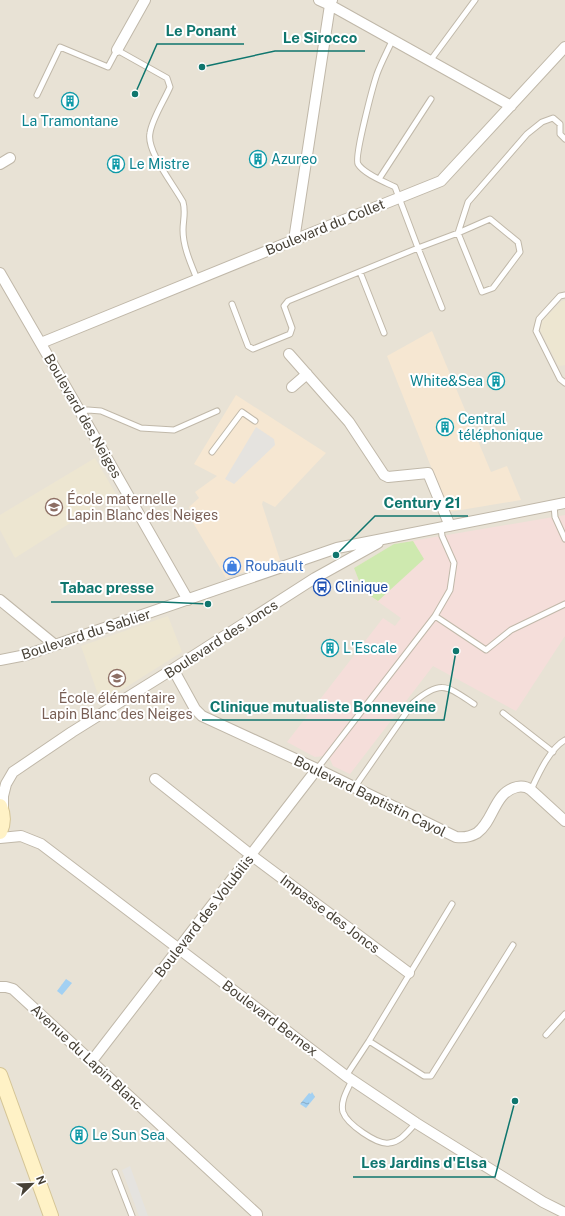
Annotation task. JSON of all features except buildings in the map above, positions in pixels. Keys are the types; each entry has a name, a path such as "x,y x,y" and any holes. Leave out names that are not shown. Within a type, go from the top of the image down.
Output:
{"street":[{"path":"117,50 145,0"},
{"path":"319,0 331,2 392,40 511,106"},
{"path":"294,240 331,2"},
{"name":"Boulevard du Collet","path":"41,343 442,181 565,47"},
{"path":"0,164 10,158"},
{"name":"Boulevard des Neiges","path":"0,273 188,600"},
{"path":"289,354 349,422 384,475 388,477 428,473 446,527"},
{"path":"292,387 306,374"},
{"name":"Boulevard du Sablier","path":"0,660 26,655 337,548 565,503"},
{"name":"Boulevard des Joncs","path":"1,810 6,784 13,772 72,732 173,670 315,578 386,538"},
{"path":"0,600 56,645"},
{"name":"Boulevard Baptistin Cayol","path":"173,670 195,709 202,716 317,769 456,837 464,838 478,832 503,794 511,788 519,786 527,787 531,790"},
{"name":"Boulevard des Volubilis","path":"91,1062 317,769"},
{"name":"Impasse des Joncs","path":"155,779 251,855 409,973"},
{"path":"531,790 565,821"},
{"path":"0,832 3,822 1,810"},
{"name":"Boulevard Bernex","path":"0,838 20,836 41,844 349,1078 416,1123 543,1202 565,1213"},
{"name":"Avenue du Lapin Blanc","path":"0,987 13,989 257,1214 257,1216"},
{"path":"0,1075 51,1216"},
{"name":"Boulevard Bernex","path":"543,1202 558,1216"}],"lane":[{"path":"430,61 475,0"},
{"path":"392,40 377,74 360,141 357,161 359,166 394,187 442,308"},
{"path":"36,95 60,47 108,66 117,50 167,78 170,87 151,128 149,140 158,162 183,202 185,209 183,230 185,246 197,279"},
{"path":"379,179 431,99"},
{"path":"232,304 248,346 253,349 290,334 292,328 284,306 288,301 418,248 458,232 490,219 518,242 520,252 493,288 482,292 458,232 468,202 527,134 542,122 553,118 560,124 560,134 565,139"},
{"path":"360,272 384,332"},
{"path":"565,295 560,296 539,319 536,331 560,379 565,383"},
{"path":"80,412 88,410 101,411 141,428 174,430 217,412"},
{"path":"212,452 242,412 255,421"},
{"path":"554,505 555,517 565,539"},
{"path":"317,769 435,616 450,590 454,563 442,536 446,527"},
{"path":"435,616 486,650 511,630 565,604"},
{"path":"354,788 414,702 426,691 438,687 451,689 474,704"},
{"path":"503,713 553,752"},
{"path":"531,790 541,768 560,742 565,740"},
{"path":"416,1123 400,1139 390,1144 381,1143 350,1124 343,1112 343,1100 349,1078 369,1041 452,904"},
{"path":"369,1041 424,1076 431,1076 513,946"},
{"path":"546,1035 565,1014"},
{"path":"115,1172 132,1216"}],"shaded area":[{"path":"0,0 565,0 565,1216 0,1216"},
{"path":"565,300 565,365 560,366 558,365 540,330 542,321 562,301"},
{"path":"432,331 491,472 507,466 521,500 449,512 387,356"},
{"path":"236,395 326,453 275,507 263,501 262,504 280,560 226,578 192,521 195,520 189,507 199,498 195,492 217,476 194,464"},
{"path":"256,427 274,439 275,445 234,484 225,479"},
{"name":"École maternelle Lapin Blanc des Neiges","path":"95,458 116,494 15,558 0,530 0,515"},
{"path":"565,515 565,636 516,711 433,666 350,774 333,766 330,759 324,756 315,757 287,742 383,618 395,626 401,618 363,591 354,568 394,544"},
{"name":"École élémentaire Lapin Blanc des Neiges","path":"168,616 182,652 101,703 81,646"},
{"path":"130,1166 148,1216 139,1216 122,1170"}],"green space":[{"path":"413,541 424,559 378,601 363,591 354,568 394,544"}],"water":[{"path":"66,979 72,983 62,995 57,991"},
{"path":"312,1092 315,1097 306,1108 300,1104 309,1093 311,1094"}],"place":[{"name":"Le Sirocco","path":"202,67"},
{"name":"Le Ponant","path":"135,94"},
{"name":"La Tramontane","path":"70,101"},
{"name":"Azureo","path":"258,159"},
{"name":"Le Mistre","path":"116,164"},
{"name":"White&Sea","path":"496,381"},
{"name":"Central téléphonique","path":"445,427"},
{"name":"École maternelle Lapin Blanc des Neiges","path":"54,507"},
{"name":"Century 21","path":"336,555"},
{"name":"Roubault","path":"232,566"},
{"name":"Clinique","path":"322,587"},
{"name":"Tabac presse","path":"208,604"},
{"name":"L'Escale","path":"330,648"},
{"name":"Clinique mutualiste Bonneveine","path":"456,651"},
{"name":"École élémentaire Lapin Blanc des Neiges","path":"117,678"},
{"name":"Les Jardins d'Elsa","path":"515,1101"},
{"name":"Le Sun Sea","path":"79,1135"}]}
